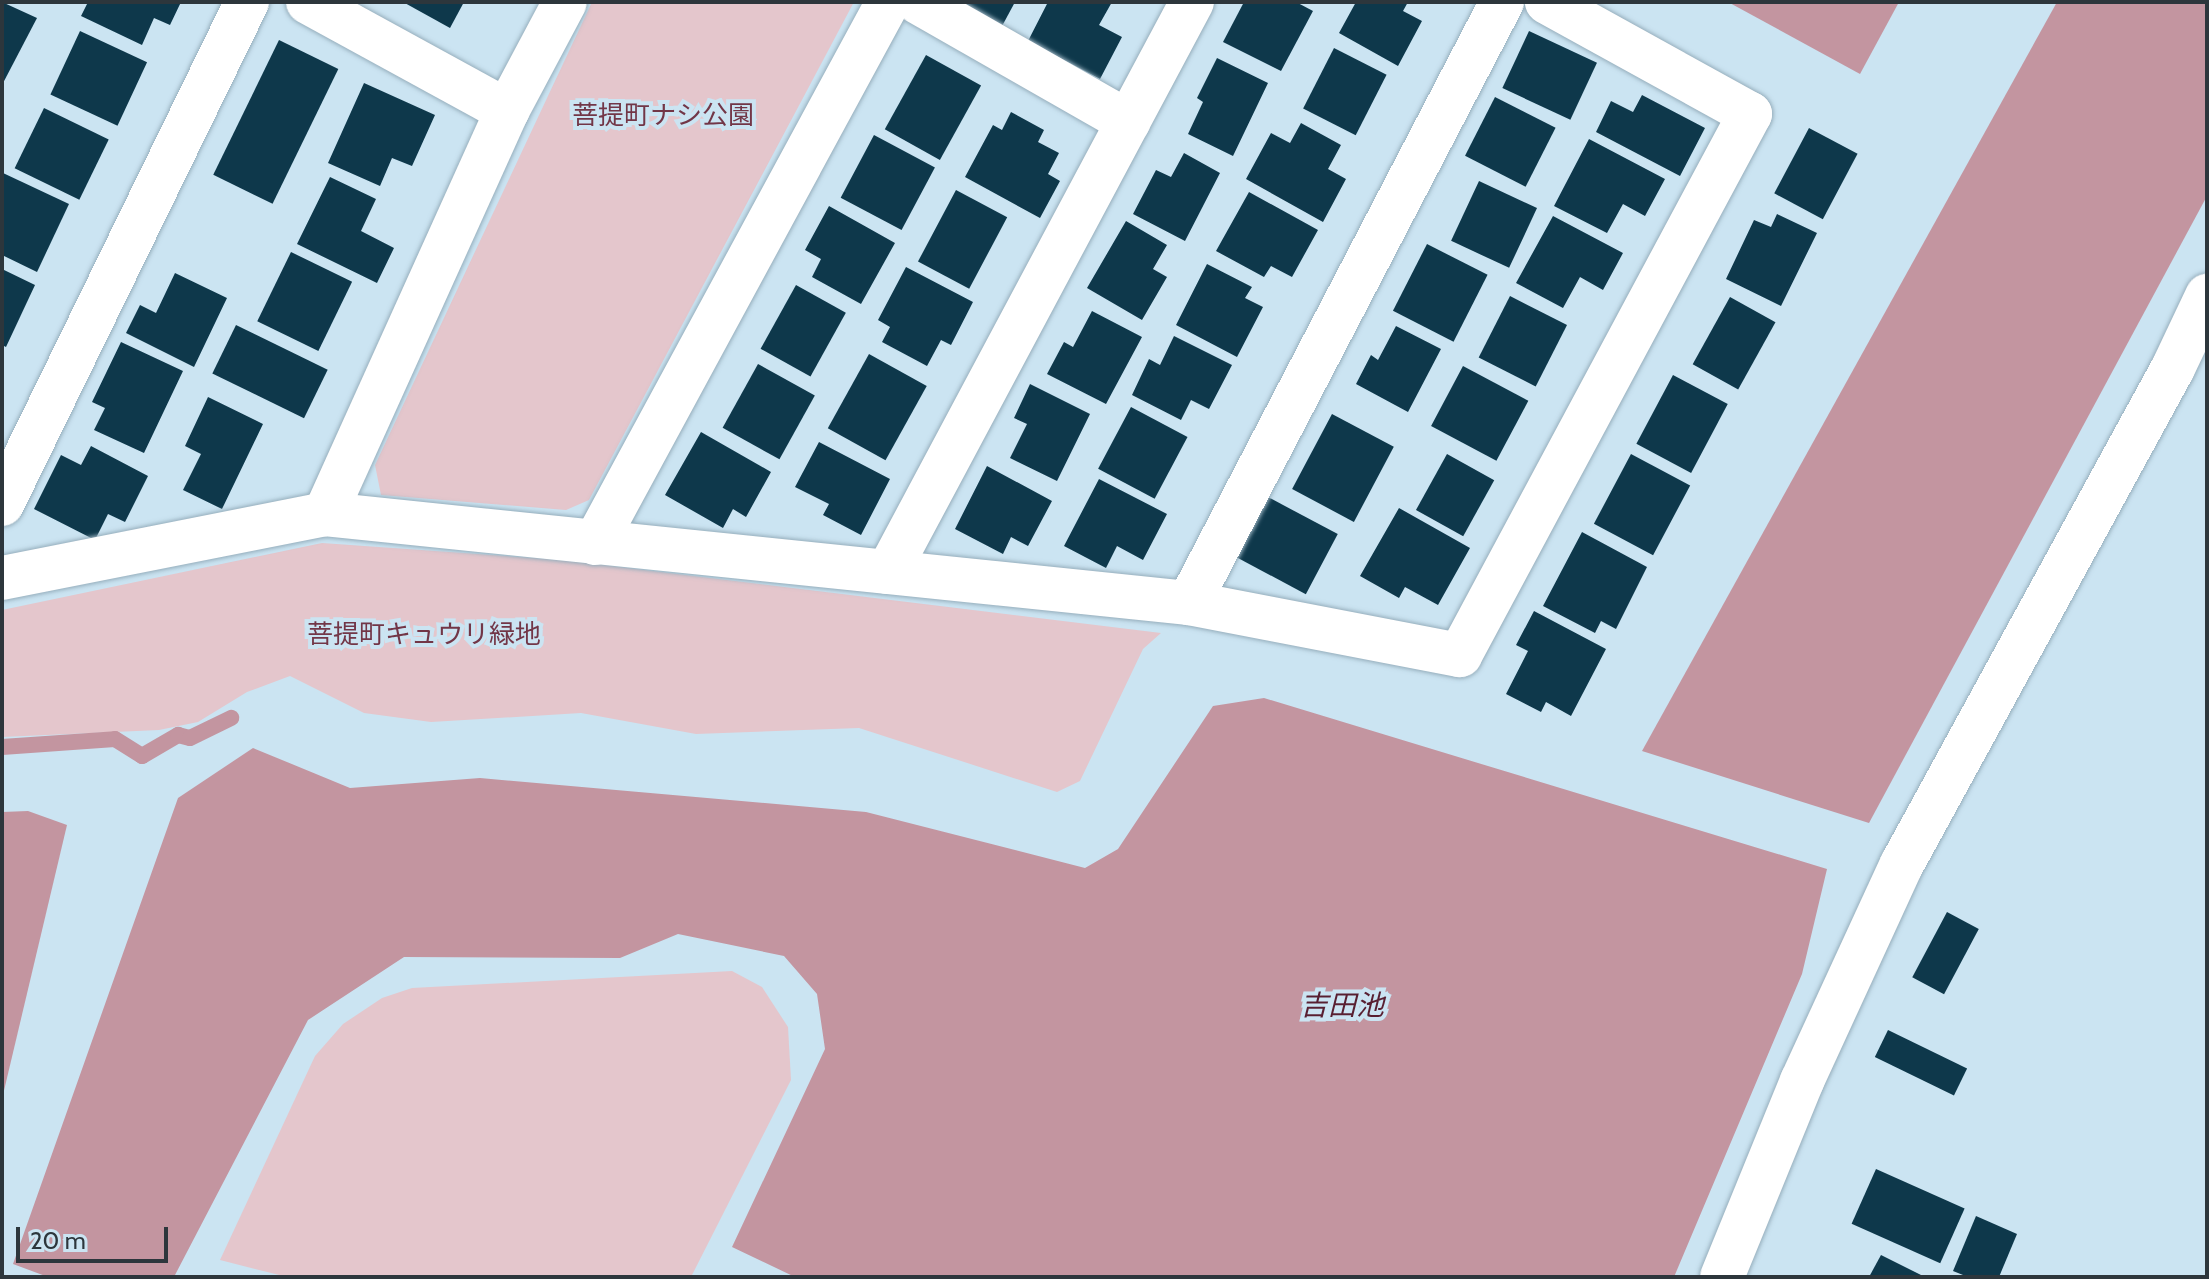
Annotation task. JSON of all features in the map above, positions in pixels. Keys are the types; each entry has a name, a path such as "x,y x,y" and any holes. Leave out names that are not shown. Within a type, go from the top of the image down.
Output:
{"street":[{"path":"2,504 247,2"},
{"path":"308,2 507,111"},
{"path":"325,514 507,111 565,2"},
{"path":"595,543 888,2"},
{"path":"918,2 1128,122"},
{"path":"888,572 1192,2"},
{"path":"1189,603 1502,2"},
{"path":"2,578 325,514 1189,603 1460,655 1750,114 1547,2"},
{"path":"1722,1277 1802,1081 1902,864 2207,296"}],"green space":[{"name":"菩提町ナシ公園","path":"592,2 854,2 589,500 566,510 381,495 375,465"},
{"name":"菩提町キュウリ緑地","path":"322,543 562,560 1161,633 1143,649 1080,781 1057,792 859,728 696,734 581,713 431,722 364,713 290,676 247,692 198,722 159,730 2,737 2,610"},
{"path":"732,971 762,987 788,1027 791,1080 691,1277 287,1277 220,1260 315,1056 343,1024 382,998 412,988"}],"water":[{"path":"1728,2 1899,2 1860,74"},
{"path":"2057,2 2207,2 2207,196 1869,823 1642,751"},
{"name":"吉田池","path":"1264,698 1827,869 1802,974 1674,1277 795,1277 732,1247 825,1049 817,994 784,956 678,934 620,958 404,957 308,1020 175,1275 48,1277 13,1264 178,798 253,748 350,788 480,778 866,812 1085,868 1118,849 1213,706"},
{"path":"28,811 67,825 2,1099 2,812"}],"building":[{"path":"2,2 37,18 2,85"},
{"path":"88,2 181,2 170,25 154,18 142,45 81,16"},
{"path":"403,2 464,2 450,28"},
{"path":"951,2 1015,2 1001,28"},
{"path":"1048,2 1112,2 1099,25 1122,37 1100,79 1028,41"},
{"path":"1244,2 1296,2 1313,11 1281,71 1223,42"},
{"path":"1356,2 1408,2 1403,11 1422,21 1398,66 1339,33"},
{"path":"80,31 147,62 117,126 50,94"},
{"path":"1529,31 1597,63 1570,120 1502,88"},
{"path":"279,40 338,69 273,204 213,175"},
{"path":"1334,48 1387,75 1356,135 1303,109"},
{"path":"926,55 981,86 940,160 885,129"},
{"path":"1217,58 1268,83 1233,156 1188,134 1203,102 1197,98"},
{"path":"364,83 435,115 412,166 392,158 380,186 328,163"},
{"path":"1642,95 1705,128 1680,176 1596,132 1611,101 1633,112"},
{"path":"1495,97 1556,128 1526,187 1465,156"},
{"path":"44,108 109,140 79,200 15,168"},
{"path":"1011,112 1044,130 1038,142 1059,153 1048,174 1060,181 1040,218 965,177 993,125 1002,130"},
{"path":"1301,123 1341,145 1328,169 1346,179 1323,222 1246,179 1271,133 1290,143"},
{"path":"1809,128 1858,154 1823,219 1774,193"},
{"path":"874,135 935,167 902,230 841,198"},
{"path":"1589,139 1665,179 1645,216 1623,204 1607,233 1554,206"},
{"path":"1184,153 1220,173 1185,241 1133,214 1156,170 1171,177"},
{"path":"3,173 69,204 37,272 2,255"},
{"path":"330,177 376,199 361,231 394,248 377,283 297,244"},
{"path":"1479,181 1537,208 1509,268 1451,241"},
{"path":"956,190 1007,217 969,289 918,262"},
{"path":"1249,192 1318,230 1292,277 1271,266 1264,277 1216,251"},
{"path":"829,206 895,243 861,304 812,277 821,259 805,250"},
{"path":"1777,214 1817,233 1781,306 1726,279 1754,220 1771,227"},
{"path":"1553,216 1623,253 1603,290 1580,277 1563,308 1516,283"},
{"path":"1126,221 1167,245 1153,269 1167,277 1142,320 1087,288"},
{"path":"1427,244 1488,275 1454,342 1393,311"},
{"path":"291,252 352,282 318,351 257,321"},
{"path":"1207,264 1252,287 1245,298 1263,307 1237,357 1176,325"},
{"path":"906,267 973,302 951,345 941,340 927,366 882,342 890,327 878,320"},
{"path":"2,269 35,285 6,347 2,345"},
{"path":"175,273 227,298 194,367 126,333 140,305 156,313"},
{"path":"796,285 846,313 810,376 761,349"},
{"path":"1510,296 1567,325 1536,387 1479,357"},
{"path":"1730,297 1775,322 1738,390 1693,364"},
{"path":"1092,311 1142,337 1106,404 1047,374 1064,342 1073,347"},
{"path":"236,325 328,370 304,418 212,374"},
{"path":"1396,326 1441,349 1408,412 1356,384 1371,355 1378,360"},
{"path":"1174,336 1232,365 1209,409 1191,400 1181,420 1132,395 1149,359 1160,365"},
{"path":"121,342 183,371 144,453 94,430 105,408 92,402"},
{"path":"869,354 927,386 886,460 828,428"},
{"path":"758,364 815,396 779,459 723,428"},
{"path":"1463,366 1528,401 1496,461 1431,426"},
{"path":"1673,375 1728,404 1691,473 1636,444"},
{"path":"1030,384 1090,414 1057,481 1010,458 1027,424 1014,418"},
{"path":"208,397 263,424 222,509 183,490 201,454 185,446"},
{"path":"1131,407 1188,437 1155,499 1098,469"},
{"path":"1332,414 1394,447 1354,522 1292,489"},
{"path":"701,432 771,472 746,517 733,509 723,528 665,495"},
{"path":"819,442 890,479 861,535 823,515 829,504 795,487"},
{"path":"91,446 148,476 125,522 108,514 95,540 34,509 61,455 81,465"},
{"path":"1447,454 1494,480 1463,536 1416,510"},
{"path":"1631,454 1690,485 1653,555 1594,524"},
{"path":"987,466 1052,501 1028,546 1011,537 1003,554 955,529"},
{"path":"1099,479 1167,514 1143,560 1117,546 1106,568 1064,546"},
{"path":"1268,497 1338,534 1306,594 1236,557"},
{"path":"1399,508 1470,548 1438,605 1405,587 1399,598 1360,576"},
{"path":"1582,532 1647,567 1616,629 1601,621 1595,633 1543,606"},
{"path":"1534,611 1606,649 1571,716 1546,702 1541,712 1506,694 1528,651 1516,645"},
{"path":"1947,912 1979,929 1944,994 1912,977"},
{"path":"1888,1030 1967,1069 1954,1096 1875,1057"},
{"path":"1876,1169 1965,1208 1940,1263 1852,1224"},
{"path":"1976,1216 2017,1234 1999,1277 1968,1277 1953,1271"},
{"path":"1881,1255 1925,1277 1869,1277"}],"waterway":[{"path":"2,747 115,739 142,756 178,735 190,738 231,718"}]}
